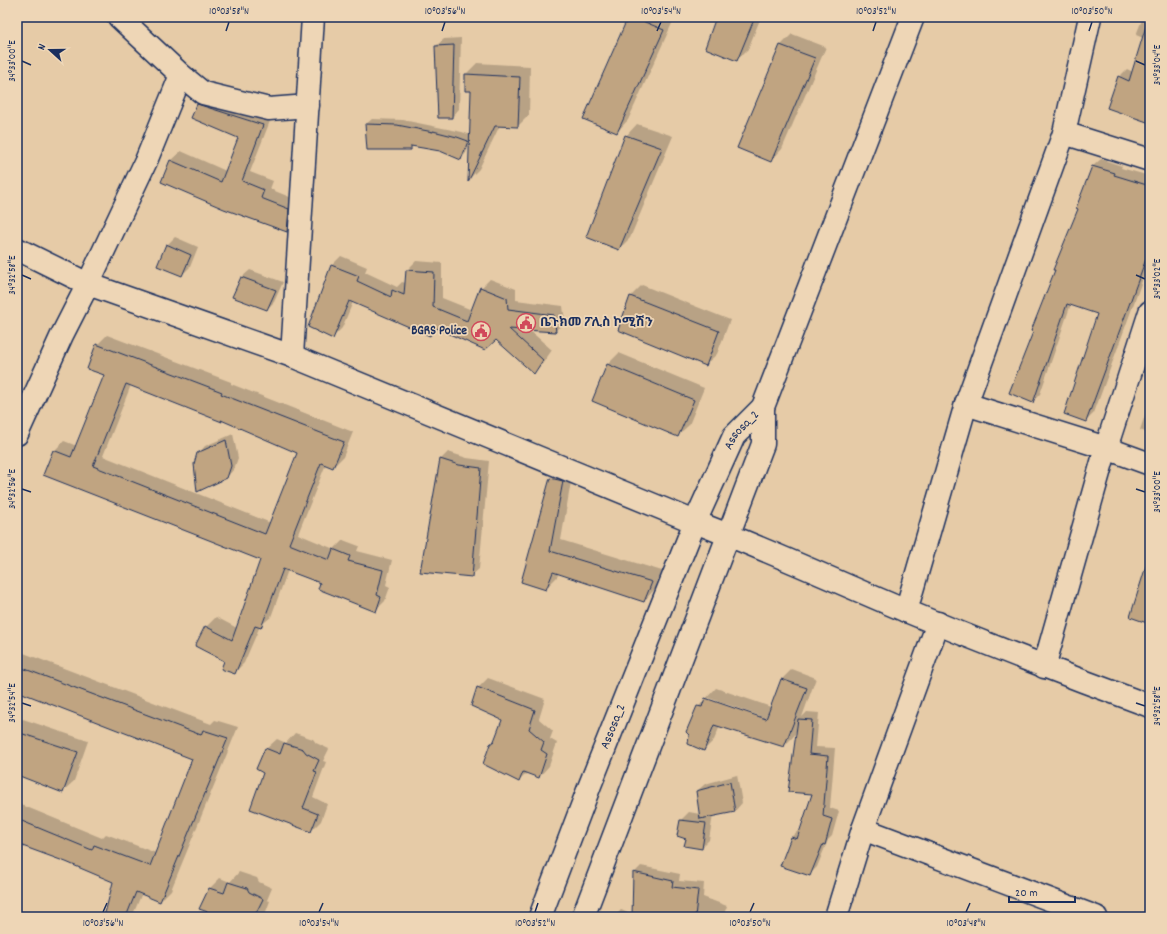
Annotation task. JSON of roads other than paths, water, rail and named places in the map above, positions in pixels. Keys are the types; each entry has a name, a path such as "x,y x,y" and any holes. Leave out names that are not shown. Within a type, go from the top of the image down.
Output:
{"street":[{"path":"119,17 203,94 269,109 308,106"},
{"path":"292,356 313,17"},
{"path":"763,407 913,17"},
{"path":"906,611 966,404 1064,133 1090,17"},
{"path":"17,434 62,335 88,284 146,161 181,75"},
{"path":"1064,133 1150,160"},
{"path":"17,249 88,284 292,356 729,535 906,611 1044,667 1150,706"},
{"path":"1044,667 1106,448 1150,315"},
{"path":"966,404 1106,448 1150,464"},
{"name":"Assosa_2","path":"540,917 593,778 695,522 734,436 763,407"},
{"name":"Assosa_2","path":"583,917 763,444 763,407"},
{"path":"836,917 863,829 938,624"},
{"path":"863,829 1096,917"}],"place":[{"name":"ቤጉክመ ፖሊስ ኮሚሽን","path":"526,323"},
{"name":"BGRS Police","path":"481,331"}]}
